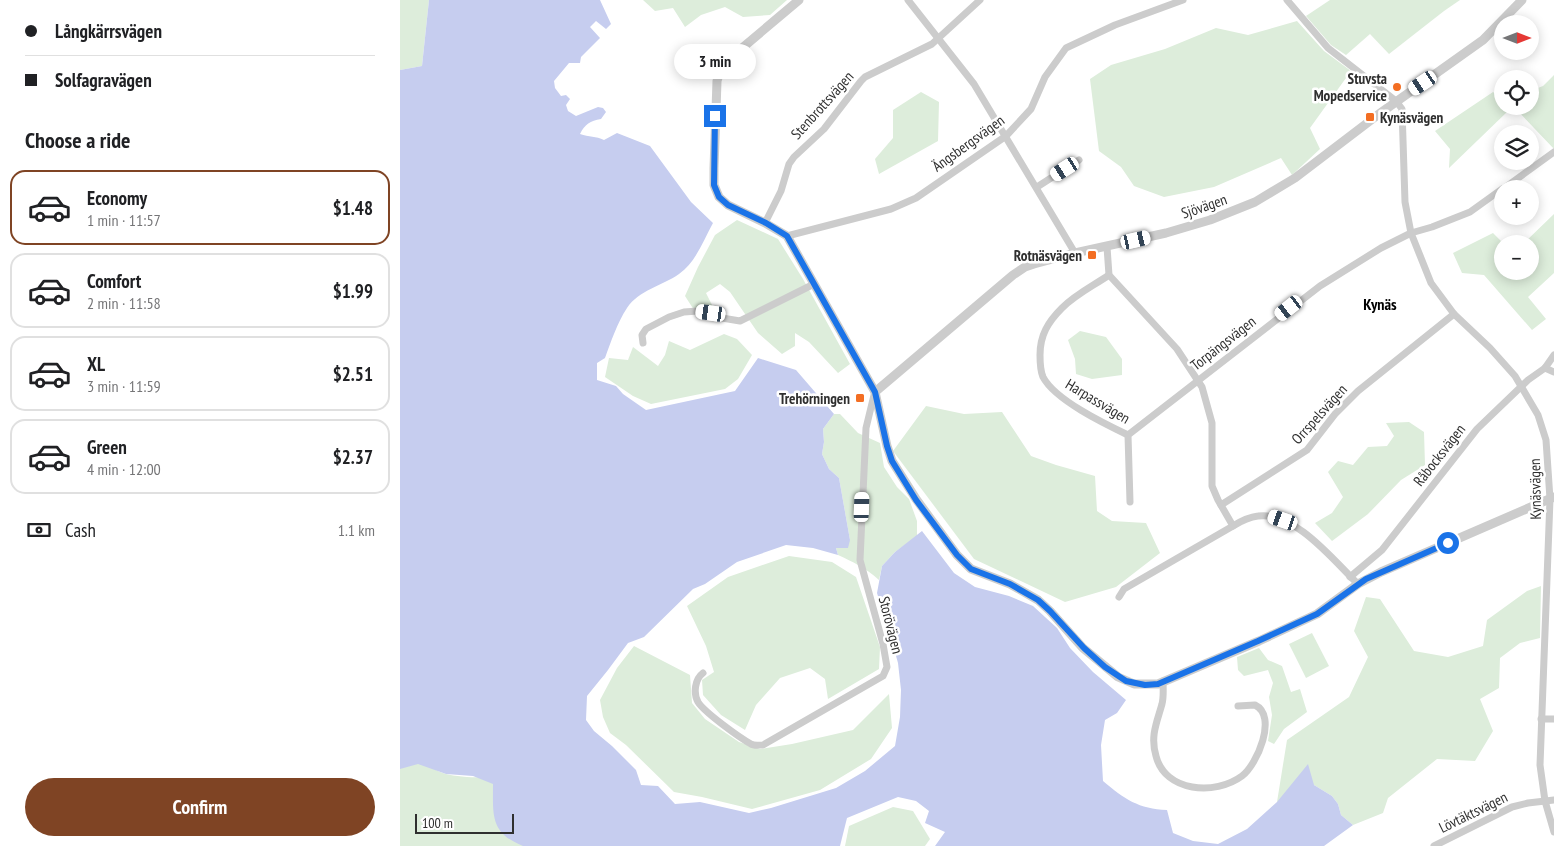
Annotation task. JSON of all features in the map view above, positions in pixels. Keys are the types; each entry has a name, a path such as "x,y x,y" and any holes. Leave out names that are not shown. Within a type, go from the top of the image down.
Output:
{"street":[{"path":"799,0 721,68 717,81 714,168 715,186 719,197 728,205 766,223 787,236 875,392 892,461 916,500 957,555 971,569 1010,584 1038,600 1078,643 1118,677 1134,684 1158,684 1317,614 1358,584 1381,572 1552,498"},
{"path":"908,0 974,84 1075,253"},
{"name":"Stenbrottsvägen","path":"766,223 782,191 789,165 794,157 824,129 861,81 938,39 980,0"},
{"name":"Ängsbergsvägen","path":"787,236 891,209 916,198 1006,136 1031,109 1045,77 1066,48 1115,25 1183,0"},
{"path":"1287,0 1328,48 1396,101"},
{"name":"Sjövägen","path":"875,392 1025,267 1210,220 1255,202 1295,178 1396,101 1483,40 1522,0"},
{"name":"Kynäsvägen","path":"1396,101 1402,110 1405,202 1411,233 1431,283 1454,314 1490,348 1522,386 1538,415 1546,440 1552,498 1550,594 1541,719 1540,765 1545,801 1554,832"},
{"name":"Torpängsvägen","path":"1515,180 1554,152"},
{"path":"1036,187 1079,160"},
{"name":"Torpängsvägen","path":"1128,435 1320,286 1353,264 1411,233 1470,212 1494,195"},
{"path":"1107,247 1108,274 1177,349 1199,380 1210,414 1213,444 1211,478 1213,489 1233,526"},
{"name":"Harpassvägen","path":"1108,274 1071,299 1050,321 1042,336 1040,368 1047,383 1061,396 1103,423 1128,435"},
{"path":"642,343 642,335 646,329 669,317 684,312 698,311 740,321 814,284"},
{"name":"Orrspelsvägen","path":"1221,506 1307,450 1335,414 1358,392 1454,314"},
{"name":"Råbocksvägen","path":"1350,577 1382,550 1477,429 1522,386 1545,368 1554,355"},
{"path":"1545,368 1554,372"},
{"name":"Storövägen","path":"703,673 694,687 698,701 722,724 751,744 763,745 883,676 887,668 886,660 860,560 866,428 875,392"},
{"path":"1128,435 1130,502"},
{"path":"1119,597 1124,588 1243,520 1261,516 1274,517 1289,523 1302,532 1324,550 1358,584"},
{"path":"1163,681 1163,698 1155,723 1154,745 1158,764 1164,773 1178,784 1207,787 1223,785 1240,777 1250,768 1263,739 1265,719 1262,710 1255,705 1238,706"},
{"path":"1541,719 1554,719"},
{"name":"Lövtäktsvägen","path":"1434,846 1512,807 1520,804 1554,800"}],"green space":[{"path":"400,0 429,0 422,66 400,70"},
{"path":"643,0 787,0 770,15 743,17 725,7 701,15 685,27 673,8 655,11"},
{"path":"1330,0 1460,0 1389,54 1370,34 1346,55 1331,45 1306,16"},
{"path":"1297,21 1324,51 1351,71 1310,128 1320,149 1292,175 1281,158 1214,187 1164,197 1134,186 1121,167 1099,151 1090,79 1111,65 1165,49 1216,28 1248,35"},
{"path":"1554,75 1554,149 1539,133 1539,125 1531,125 1522,115 1539,115 1539,88"},
{"path":"921,92 939,102 938,141 879,174 875,159 893,138 893,110"},
{"path":"1493,92 1494,115 1504,115 1449,168 1450,149 1435,131"},
{"path":"1554,214 1554,273 1528,297 1546,319 1532,330 1484,275 1462,273 1453,253 1493,233 1495,235 1494,280 1539,280 1539,235 1532,235"},
{"path":"737,220 778,239 803,279 850,364 838,373 809,342 795,333 795,346 782,354 758,333 730,292 720,284 706,293 715,311 694,310 685,296 698,267 715,235"},
{"path":"1080,331 1106,337 1122,359 1122,375 1092,379 1076,374 1075,359 1068,340"},
{"path":"724,334 737,339 752,355 738,379 725,389 651,404 633,396 605,377 609,358 628,360 633,347 658,366 665,355 669,341 690,350"},
{"path":"926,406 964,414 1002,412 1031,456 1095,476 1097,511 1112,521 1146,523 1160,553 1116,587 1065,602 974,559 893,451"},
{"path":"834,414 840,414 858,433 880,443 884,467 897,487 909,499 917,521 917,536 895,552 882,566 879,580 864,569 838,555 836,548 850,540 839,478 829,469 822,454 824,442 823,429"},
{"path":"1409,422 1424,432 1425,465 1401,480 1368,514 1332,541 1315,523 1332,513 1343,497 1328,472 1338,461 1353,465 1368,447 1387,446 1394,436 1386,423"},
{"path":"789,556 832,562 856,577 880,647 879,669 828,699 825,679 810,668 780,678 756,705 745,730 721,715 703,695 702,680 714,672 706,646 687,606 728,577"},
{"path":"1541,586 1540,638 1520,643 1500,658 1499,688 1480,699 1493,731 1475,761 1437,759 1388,798 1383,813 1353,825 1341,815 1338,804 1332,796 1314,785 1277,802 1287,740 1349,697 1368,657 1354,631 1366,597 1380,599 1414,651 1448,657 1483,646 1487,620 1527,591"},
{"path":"1312,633 1329,666 1306,678 1289,644"},
{"path":"634,646 690,675 692,703 705,719 739,742 760,749 792,744 853,730 889,694 892,728 871,759 820,790 752,809 674,792 626,745 610,733 603,717 600,700 617,668"},
{"path":"1259,648 1268,660 1282,666 1291,692 1300,689 1307,712 1284,729 1274,744 1268,741 1272,715 1269,697 1273,683 1268,670 1244,676 1238,670 1237,657"},
{"path":"424,763 440,772 451,775 491,777 528,846 400,846 400,766"},
{"path":"893,807 913,811 930,839 925,846 845,846 849,826"}],"water":[{"name":"Trehörningen","path":"429,0 600,0 611,24 606,29 596,21 590,27 600,38 581,57 580,63 569,63 554,81 555,88 561,96 566,95 570,99 566,105 568,111 576,116 598,107 603,108 606,112 601,119 586,125 580,134 604,140 617,133 650,146 691,202 713,223 699,251 685,269 638,297 627,308 617,326 605,358 597,363 597,380 616,386 623,394 646,410 735,391 758,358 796,370 834,414 823,429 824,442 822,454 829,469 839,478 850,540 848,548 836,548 838,555 813,548 786,545 737,562 705,584 693,589 644,637 628,643 587,696 586,720 594,731 636,770 641,785 658,786 675,804 700,802 749,813 836,788 865,771 895,746 900,717 901,690 898,663 877,593 882,566 895,552 922,531 954,573 975,587 1009,596 1033,606 1057,628 1070,648 1093,672 1126,700 1117,713 1105,720 1101,745 1103,781 1132,802 1148,808 1167,810 1173,833 1193,841 1218,844 1247,829 1277,802 1308,764 1314,785 1332,796 1338,804 1341,815 1353,825 1324,846 935,846 945,832 925,823 929,811 916,801 898,797 847,818 840,846 523,846 512,841 499,829 494,814 493,784 473,776 446,774 418,764 400,769 400,70 422,66"}],"place":[{"name":"Stuvsta Mopedservice","path":"1397,87"},
{"name":"Kynäsvägen","path":"1370,117"},
{"name":"Rotnäsvägen","path":"1092,255"},
{"name":"Trehörningen","path":"860,398"}],"district":[{"name":"Kynäs","path":"1380,304"}],"route":[{"path":"715,116 714,185 719,197 728,205 766,223 787,236 875,392 889,454 916,500 957,555 971,569 1010,584 1038,600 1078,643 1118,677 1134,684 1158,684 1317,614 1366,579 1448,543"}]}
